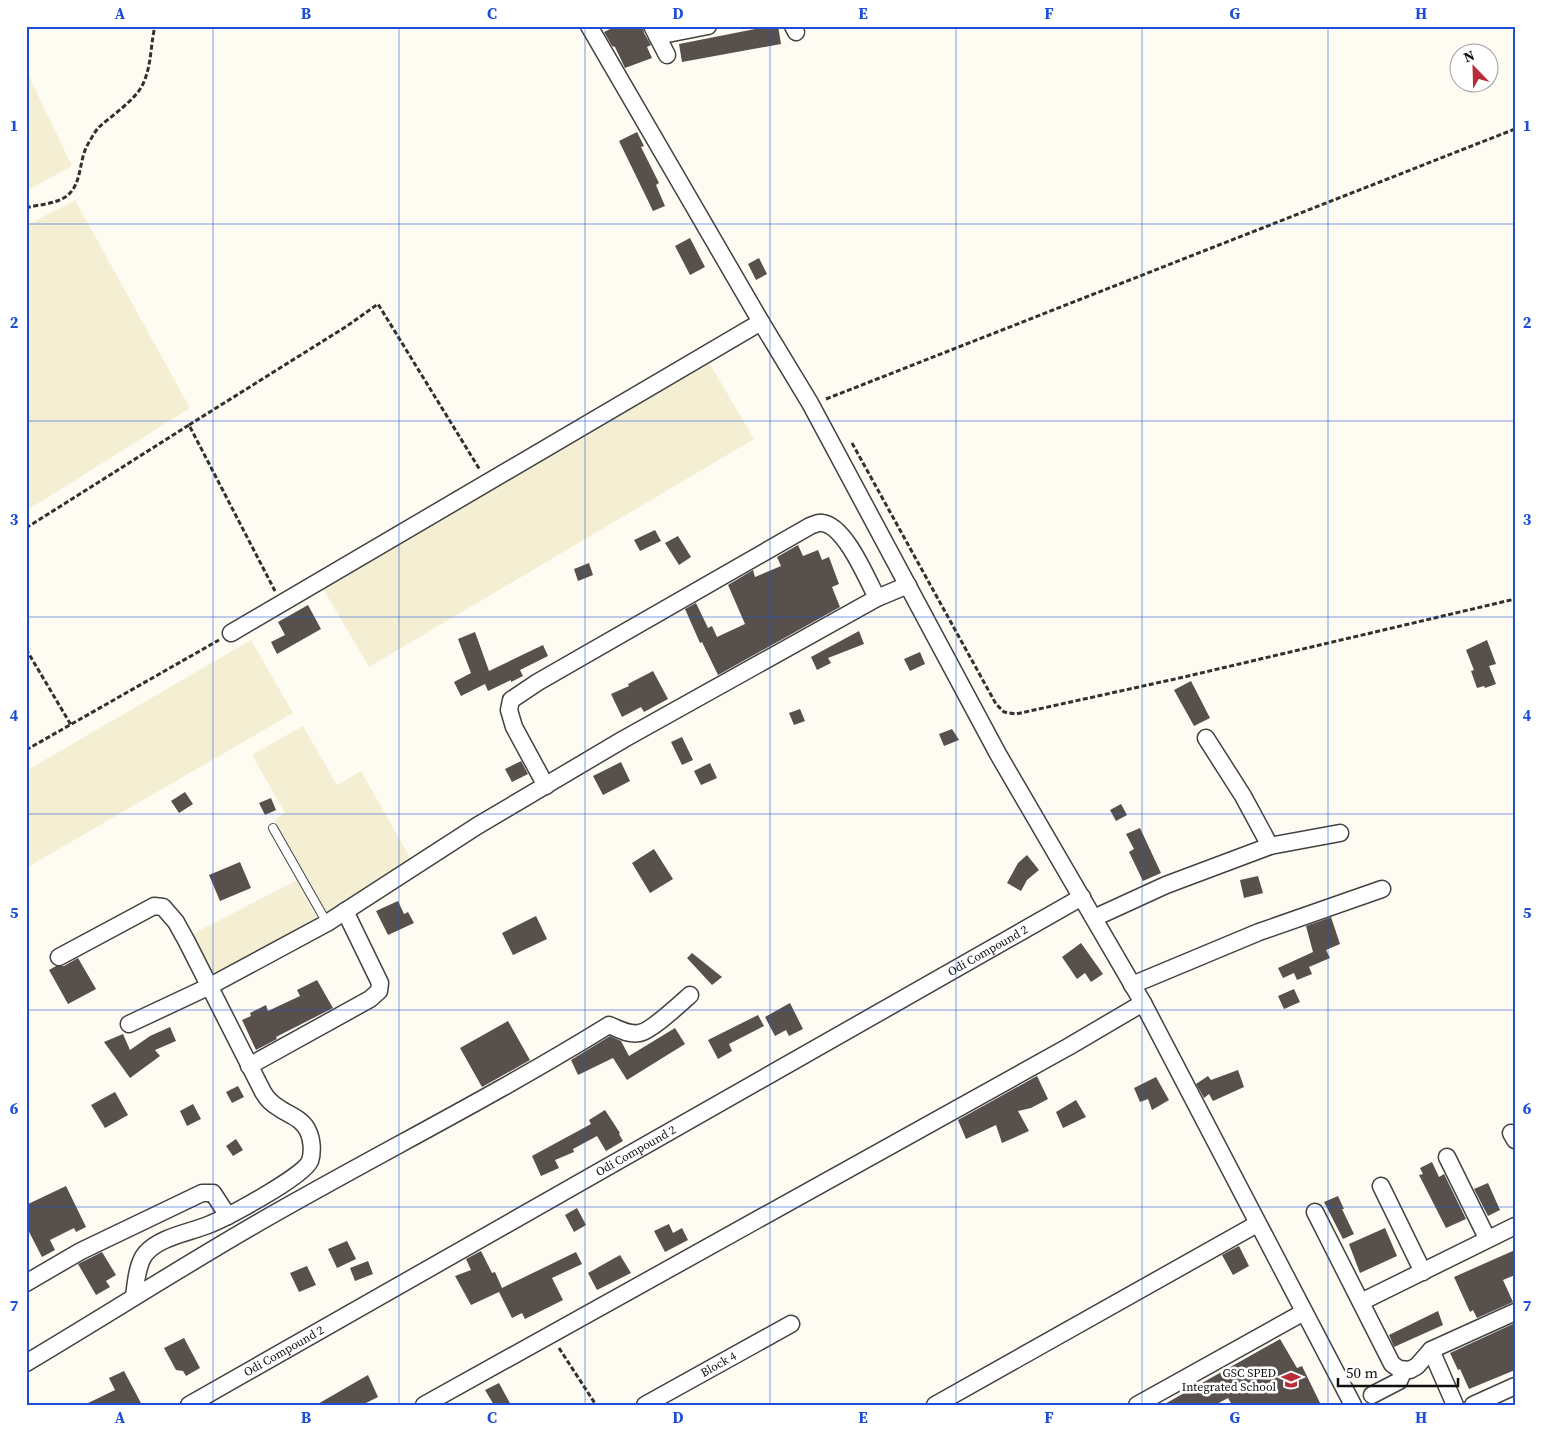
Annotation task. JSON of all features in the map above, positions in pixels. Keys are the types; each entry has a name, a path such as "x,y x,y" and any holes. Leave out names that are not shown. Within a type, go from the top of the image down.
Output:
{"street":[{"path":"589,26 810,403 998,754 1143,1003 1353,1405"},
{"path":"667,55 655,31 708,26"},
{"path":"230,633 761,322"},
{"path":"546,786 514,727 508,710 511,700 538,682 810,526 821,523 831,526 846,540 877,598"},
{"path":"129,1024 210,986 327,923 476,826 640,730 877,598 908,585"},
{"path":"1206,738 1243,796 1270,846"},
{"path":"1094,918 1166,885 1270,846 1340,834"},
{"path":"1132,985 1259,932 1382,889"},
{"name":"Odi Compound 2","path":"189,1405 1082,898"},
{"path":"59,957 154,906 163,907 176,922 249,1066 269,1100 303,1123 308,1131 312,1150 310,1161 304,1170 228,1216 210,1225 155,1245 145,1254 140,1267 134,1296"},
{"path":"249,1066 370,1000 379,991 380,983 345,911"},
{"path":"26,1363 134,1296 263,1220 500,1090 609,1025 624,1032 640,1034 670,1013 690,995"},
{"path":"424,1405 1068,1047 1143,1003"},
{"path":"1447,1157 1487,1238"},
{"path":"1382,1186 1423,1272"},
{"path":"26,1283 82,1251 202,1193 213,1193 228,1216"},
{"path":"1315,1212 1392,1364 1399,1369 1404,1370 1417,1366 1430,1350 1515,1312"},
{"path":"935,1405 1257,1224"},
{"path":"199,1258 210,1225"},
{"path":"1361,1302 1487,1238 1515,1226"},
{"path":"1137,1405 1304,1312"},
{"name":"Block 4","path":"645,1405 791,1324"},
{"path":"1430,1350 1454,1405"},
{"path":"1372,1395 1399,1381 1404,1370"},
{"path":"1473,1405 1515,1386"}],"lane":[{"path":"272,828 327,923"}],"path":[{"path":"26,208 59,201 70,194 77,181 86,147 97,130 116,115 141,87 150,64 152,37 155,26"},
{"path":"810,403 827,399 1515,129"},
{"path":"26,528 332,336 378,304 487,482"},
{"path":"189,425 282,604"},
{"path":"851,442 996,704 1004,712 1016,714 1515,599"},
{"path":"26,750 230,633"},
{"path":"26,650 71,725"},
{"path":"550,1334 596,1405"}],"shaded area":[{"path":"26,70 72,166 26,191"},
{"path":"75,200 190,408 26,511 26,226"},
{"path":"707,359 754,439 369,667 322,587"},
{"path":"251,640 293,713 26,868 26,771"},
{"path":"303,726 337,785 361,771 413,863 327,912 274,820 285,813 252,755"},
{"path":"297,880 319,922 211,979 189,936"}],"building":[{"path":"616,26 643,26 644,33 651,45 647,47 652,58 625,68 615,47 612,46 604,32"},
{"path":"778,26 781,44 682,62 679,44"},
{"path":"637,132 644,146 641,147 659,183 656,185 665,206 653,211 619,141"},
{"path":"690,238 705,267 690,275 675,246"},
{"path":"759,258 767,274 756,280 748,264"},
{"path":"655,530 661,541 640,551 634,540"},
{"path":"678,536 691,557 679,565 665,543"},
{"path":"798,545 803,556 818,550 822,560 829,557 839,584 832,587 840,607 718,675 702,642 700,643 685,609 696,603 708,628 712,626 717,637 745,624 728,585 753,570 755,577 781,566 777,557"},
{"path":"589,563 593,575 578,581 574,569"},
{"path":"308,605 321,629 277,654 271,642 285,635 278,622"},
{"path":"859,631 864,644 828,658 831,663 817,670 811,657"},
{"path":"475,632 489,671 543,645 548,656 520,670 523,676 511,682 511,680 488,691 485,684 461,696 454,682 471,673 458,639"},
{"path":"1487,640 1496,664 1489,666 1496,684 1485,688 1484,686 1477,688 1471,671 1474,670 1466,650"},
{"path":"920,652 925,664 910,671 904,659"},
{"path":"653,671 668,699 644,712 641,707 622,717 611,694 629,686 628,684"},
{"path":"1191,681 1210,718 1194,726 1174,690"},
{"path":"800,709 805,721 794,725 789,713"},
{"path":"952,729 959,740 944,746 939,734"},
{"path":"682,737 693,760 682,765 671,742"},
{"path":"521,761 528,774 512,782 505,769"},
{"path":"621,762 630,781 603,795 593,776"},
{"path":"710,763 717,778 701,785 694,771"},
{"path":"185,792 193,804 179,813 171,801"},
{"path":"271,798 276,810 265,815 259,803"},
{"path":"1121,804 1127,815 1116,821 1110,810"},
{"path":"1140,828 1161,873 1143,881 1129,852 1134,849 1126,834"},
{"path":"654,849 673,879 650,893 632,863"},
{"path":"1027,855 1039,870 1027,880 1021,891 1007,883 1018,863"},
{"path":"240,862 251,888 220,901 209,875"},
{"path":"1258,876 1263,893 1244,898 1240,880"},
{"path":"398,901 404,914 408,912 414,923 388,935 376,911"},
{"path":"536,916 547,939 513,955 502,933"},
{"path":"1331,917 1340,944 1326,950 1330,958 1309,967 1312,974 1297,980 1294,973 1283,978 1278,968 1313,952 1306,926"},
{"path":"1081,943 1103,974 1091,982 1085,973 1077,979 1062,957"},
{"path":"692,953 722,977 712,985 687,958"},
{"path":"78,958 96,989 68,1004 49,970 56,966 64,966"},
{"path":"317,980 333,1008 276,1037 277,1039 256,1050 242,1020 251,1016 250,1013 266,1005 268,1011 300,996 297,990"},
{"path":"1294,989 1300,1002 1284,1009 1278,996"},
{"path":"790,1003 803,1029 789,1036 786,1030 775,1036 765,1017"},
{"path":"758,1015 764,1026 729,1044 732,1051 718,1059 708,1040"},
{"path":"508,1021 530,1060 482,1087 460,1048"},
{"path":"170,1027 176,1041 155,1050 160,1056 130,1078 104,1042 123,1034 130,1050 150,1036"},
{"path":"675,1028 685,1044 627,1080 613,1058 578,1075 571,1060 610,1036 621,1041 629,1056"},
{"path":"1238,1070 1244,1087 1213,1101 1209,1094 1204,1098 1196,1084 1208,1076 1211,1080"},
{"path":"1037,1076 1048,1099 1031,1108 1018,1111 1029,1131 1002,1143 996,1125 966,1139 958,1120"},
{"path":"1156,1077 1169,1100 1152,1110 1148,1099 1140,1102 1134,1088"},
{"path":"238,1086 244,1097 232,1103 226,1092"},
{"path":"115,1092 128,1115 105,1128 91,1105"},
{"path":"1076,1100 1086,1117 1063,1128 1056,1112"},
{"path":"193,1104 201,1119 187,1126 180,1111"},
{"path":"605,1110 623,1141 606,1151 597,1136 573,1149 574,1152 555,1160 559,1168 541,1176 532,1156 591,1124 589,1120"},
{"path":"236,1139 243,1150 233,1156 226,1146"},
{"path":"1432,1162 1439,1177 1444,1174 1466,1219 1446,1228 1419,1175 1423,1174 1420,1168"},
{"path":"1488,1183 1500,1210 1488,1216 1474,1189"},
{"path":"66,1186 86,1227 76,1232 74,1228 50,1240 55,1250 42,1257 26,1226 26,1205"},
{"path":"1338,1196 1354,1234 1343,1239 1324,1202"},
{"path":"577,1208 586,1225 574,1232 565,1215"},
{"path":"669,1224 673,1233 682,1228 688,1240 665,1252 654,1231"},
{"path":"1385,1228 1397,1256 1360,1273 1349,1244"},
{"path":"347,1241 356,1259 337,1268 328,1249"},
{"path":"1239,1246 1249,1266 1233,1275 1222,1255"},
{"path":"1515,1250 1515,1275 1503,1280 1513,1302 1477,1318 1473,1310 1470,1312 1454,1277"},
{"path":"481,1251 492,1273 495,1272 502,1288 576,1252 582,1264 552,1278 563,1300 525,1319 522,1313 512,1318 499,1292 471,1305 455,1276 471,1270 466,1259"},
{"path":"102,1252 116,1275 106,1281 110,1287 96,1295 78,1264"},
{"path":"620,1255 631,1273 597,1290 588,1273"},
{"path":"368,1261 373,1274 355,1281 350,1268"},
{"path":"307,1266 316,1285 299,1292 290,1273"},
{"path":"1438,1311 1443,1325 1394,1347 1389,1335"},
{"path":"1515,1323 1515,1370 1469,1389 1450,1353"},
{"path":"184,1338 200,1368 186,1376 183,1371 176,1370 164,1348"},
{"path":"1280,1339 1297,1368 1302,1366 1321,1405 1232,1405 1228,1398 1215,1405 1163,1405"},
{"path":"124,1371 142,1405 84,1405 115,1390 109,1378"},
{"path":"368,1375 378,1397 362,1405 316,1405"},
{"path":"499,1383 511,1405 494,1405 485,1390"}],"place":[{"name":"GSC SPED Integrated School","path":"1291,1380"}]}
